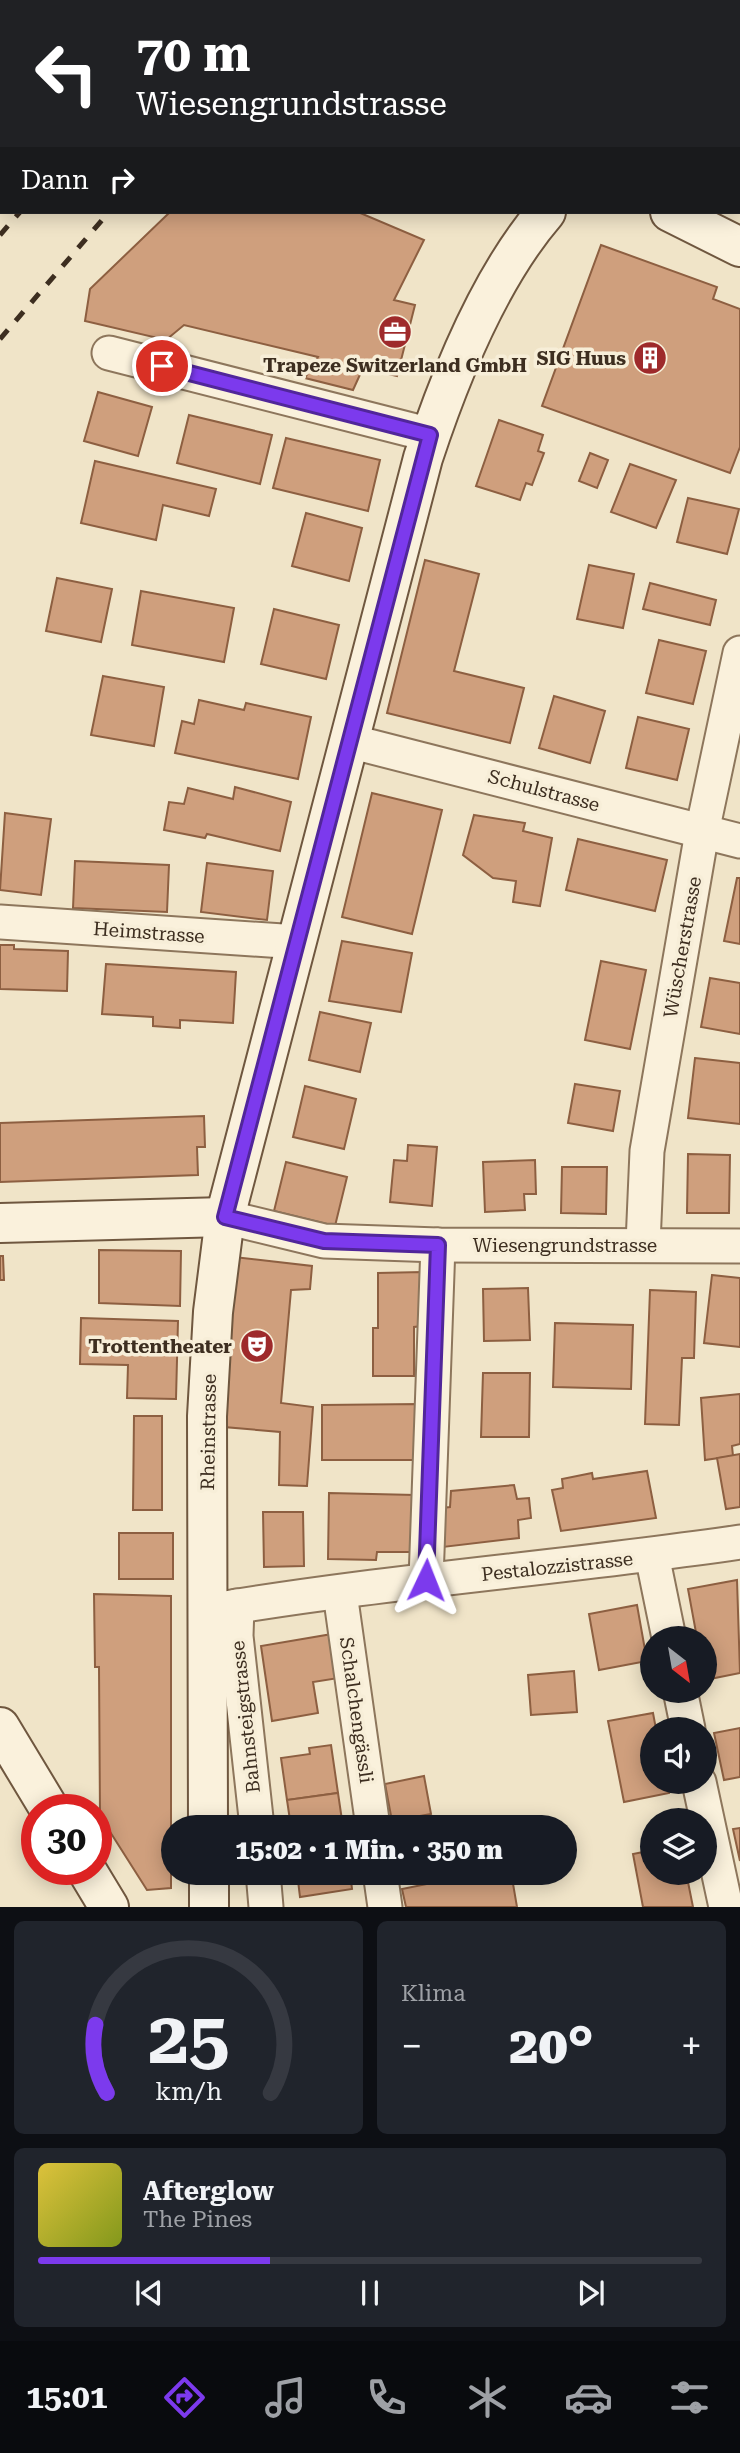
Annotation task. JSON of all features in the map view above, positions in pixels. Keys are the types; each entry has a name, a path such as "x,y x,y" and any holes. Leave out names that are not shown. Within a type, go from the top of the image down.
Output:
{"street":[{"name":"Rheinstrasse","path":"209,1815 223,1609 207,1416 213,1312 225,1217 430,435 449,384 485,308 510,264 545,214"},
{"path":"674,214 740,247"},
{"path":"109,353 430,435"},
{"name":"Wüscherstrasse","path":"643,1244 647,1151 702,832 740,653"},
{"name":"Schulstrasse","path":"349,741 740,841"},
{"name":"Heimstrasse","path":"0,922 298,942"},
{"path":"0,1223 225,1217"},
{"name":"Wiesengrundstrasse","path":"225,1217 324,1241 438,1245 740,1246"},
{"path":"426,1580 438,1245"},
{"name":"Pestalozzistrasse","path":"223,1609 426,1580 652,1555 740,1542"},
{"path":"652,1555 667,1626"},
{"name":"Schalchengässli","path":"340,1593 371,1815"},
{"name":"Bahnsteigstrasse","path":"223,1609 236,1636 256,1815"},
{"path":"0,1727 40,1794"},
{"path":"702,1794 726,1907"},
{"path":"96,1885 109,1907"},
{"path":"209,1885 209,1907"},
{"path":"264,1885 267,1907"},
{"path":"382,1885 385,1907"}],"building":[{"path":"168,214 363,214 424,240 394,300 415,305 397,376 363,368 353,390 305,378 318,357 184,325 166,340 85,321 90,289"},
{"name":"SIG Huus","path":"601,245 717,287 713,299 740,309 740,447 730,473 542,406"},
{"path":"98,392 152,407 138,456 84,441"},
{"path":"189,415 272,435 260,484 177,463"},
{"path":"499,420 543,435 538,451 544,453 532,485 526,483 520,500 476,486"},
{"path":"286,438 380,460 368,511 273,488"},
{"path":"590,453 608,460 597,488 579,481"},
{"path":"95,461 216,489 209,516 163,505 156,540 81,523"},
{"path":"630,464 676,480 656,528 611,512"},
{"path":"688,498 739,509 727,554 677,542"},
{"path":"306,513 362,528 349,581 292,566"},
{"path":"425,560 479,574 454,671 524,688 510,743 387,713"},
{"path":"589,565 634,574 623,628 577,619"},
{"path":"57,578 112,589 101,642 46,631"},
{"path":"650,583 716,600 710,625 643,609"},
{"path":"141,591 234,608 224,662 132,645"},
{"path":"274,609 339,625 326,679 261,664"},
{"path":"659,640 706,651 693,704 646,693"},
{"path":"103,676 164,687 154,746 91,735"},
{"path":"554,696 605,711 590,763 539,748"},
{"path":"199,700 244,710 246,703 311,717 298,779 175,753 182,721 194,724"},
{"path":"638,717 689,729 677,780 626,768"},
{"path":"235,787 291,802 280,851 207,834 205,838 164,830 169,802 184,804 188,788 233,799"},
{"path":"372,793 442,810 412,934 342,917"},
{"path":"5,813 51,819 41,895 0,890"},
{"path":"474,815 525,823 523,831 552,838 540,906 513,902 516,881 493,878 463,855"},
{"path":"578,839 667,860 655,911 566,890"},
{"path":"75,861 169,865 167,912 73,908"},
{"path":"207,863 273,871 267,920 201,912"},
{"path":"737,878 740,878 740,944 724,941"},
{"path":"342,941 412,953 401,1012 329,1001"},
{"path":"0,945 14,945 14,949 68,951 67,991 0,989"},
{"path":"601,961 646,970 630,1049 585,1040"},
{"path":"106,964 236,972 233,1023 180,1020 180,1028 153,1026 153,1017 102,1014"},
{"path":"710,978 740,983 740,1034 701,1027"},
{"path":"320,1012 371,1023 360,1072 309,1060"},
{"path":"695,1058 740,1063 740,1124 688,1118"},
{"path":"575,1084 620,1091 613,1131 568,1123"},
{"path":"305,1086 356,1099 344,1149 293,1137"},
{"path":"204,1116 205,1147 197,1147 198,1175 0,1182 0,1123"},
{"path":"408,1145 437,1147 432,1206 390,1202 394,1160 407,1161"},
{"path":"688,1154 730,1155 729,1213 687,1213"},
{"path":"535,1160 536,1194 524,1194 525,1210 485,1212 483,1162"},
{"path":"286,1162 347,1177 335,1226 274,1211"},
{"path":"562,1167 607,1167 606,1214 561,1213"},
{"path":"99,1250 181,1251 180,1306 99,1303"},
{"path":"0,1256 3,1256 4,1280 0,1280"},
{"name":"Trottentheater","path":"234,1257 312,1266 310,1289 291,1290 281,1403 313,1407 307,1486 279,1485 280,1432 224,1427"},
{"path":"422,1272 423,1326 414,1327 414,1376 373,1376 373,1328 378,1328 378,1273"},
{"path":"712,1275 740,1278 740,1347 704,1343"},
{"path":"528,1288 530,1340 484,1341 483,1289"},
{"path":"650,1290 696,1292 694,1358 682,1358 679,1425 645,1424"},
{"path":"81,1318 178,1321 176,1399 127,1398 128,1365 80,1364"},
{"path":"555,1323 633,1325 631,1389 553,1387"},
{"path":"483,1373 530,1373 529,1437 481,1437"},
{"path":"740,1394 740,1444 732,1446 733,1456 705,1460 701,1398"},
{"path":"419,1404 419,1460 322,1460 322,1405"},
{"path":"134,1416 162,1416 162,1510 133,1510"},
{"path":"740,1454 740,1507 726,1509 717,1458"},
{"path":"647,1471 656,1518 561,1531 552,1490 563,1488 562,1479 592,1473 593,1479"},
{"path":"514,1485 517,1499 529,1498 531,1518 518,1520 519,1538 443,1547 441,1508 450,1507 451,1491"},
{"path":"329,1493 415,1495 414,1552 377,1552 376,1560 328,1559"},
{"path":"263,1512 303,1512 304,1566 264,1567"},
{"path":"119,1533 173,1533 173,1579 119,1579"},
{"path":"737,1580 740,1673 718,1677 718,1626 695,1626 688,1589"},
{"path":"94,1594 171,1596 171,1815 161,1815 161,1885 171,1885 171,1888 147,1890 112,1835 112,1794 100,1794 99,1667 95,1667"},
{"path":"637,1605 641,1626 640,1662 599,1670 589,1614"},
{"path":"338,1633 345,1677 313,1682 318,1713 272,1721 261,1646"},
{"path":"574,1671 577,1712 531,1715 528,1675"},
{"path":"653,1713 654,1717 640,1717 640,1794 664,1794 624,1802 608,1721"},
{"path":"740,1728 740,1777 724,1780 717,1747 717,1732"},
{"path":"331,1745 338,1793 287,1800 281,1758 310,1754 309,1748"},
{"path":"424,1776 431,1814 391,1815 385,1784"},
{"path":"338,1793 341,1815 289,1815 287,1800"},
{"path":"740,1828 740,1861 733,1829"},
{"path":"640,1853 640,1885 689,1885 693,1907 643,1907 633,1854"},
{"path":"299,1885 352,1885 352,1889 300,1897"},
{"path":"422,1885 513,1885 517,1907 406,1907 402,1889"}],"railway":[{"path":"0,235 18,214"},
{"path":"0,339 107,214"}],"place":[{"name":"Trapeze Switzerland GmbH","path":"395,332"},
{"name":"SIG Huus","path":"650,358"},
{"name":"Trottentheater","path":"257,1346"}],"route":[{"path":"162,366 430,435 225,1217 324,1241 438,1245 426,1580"}]}
